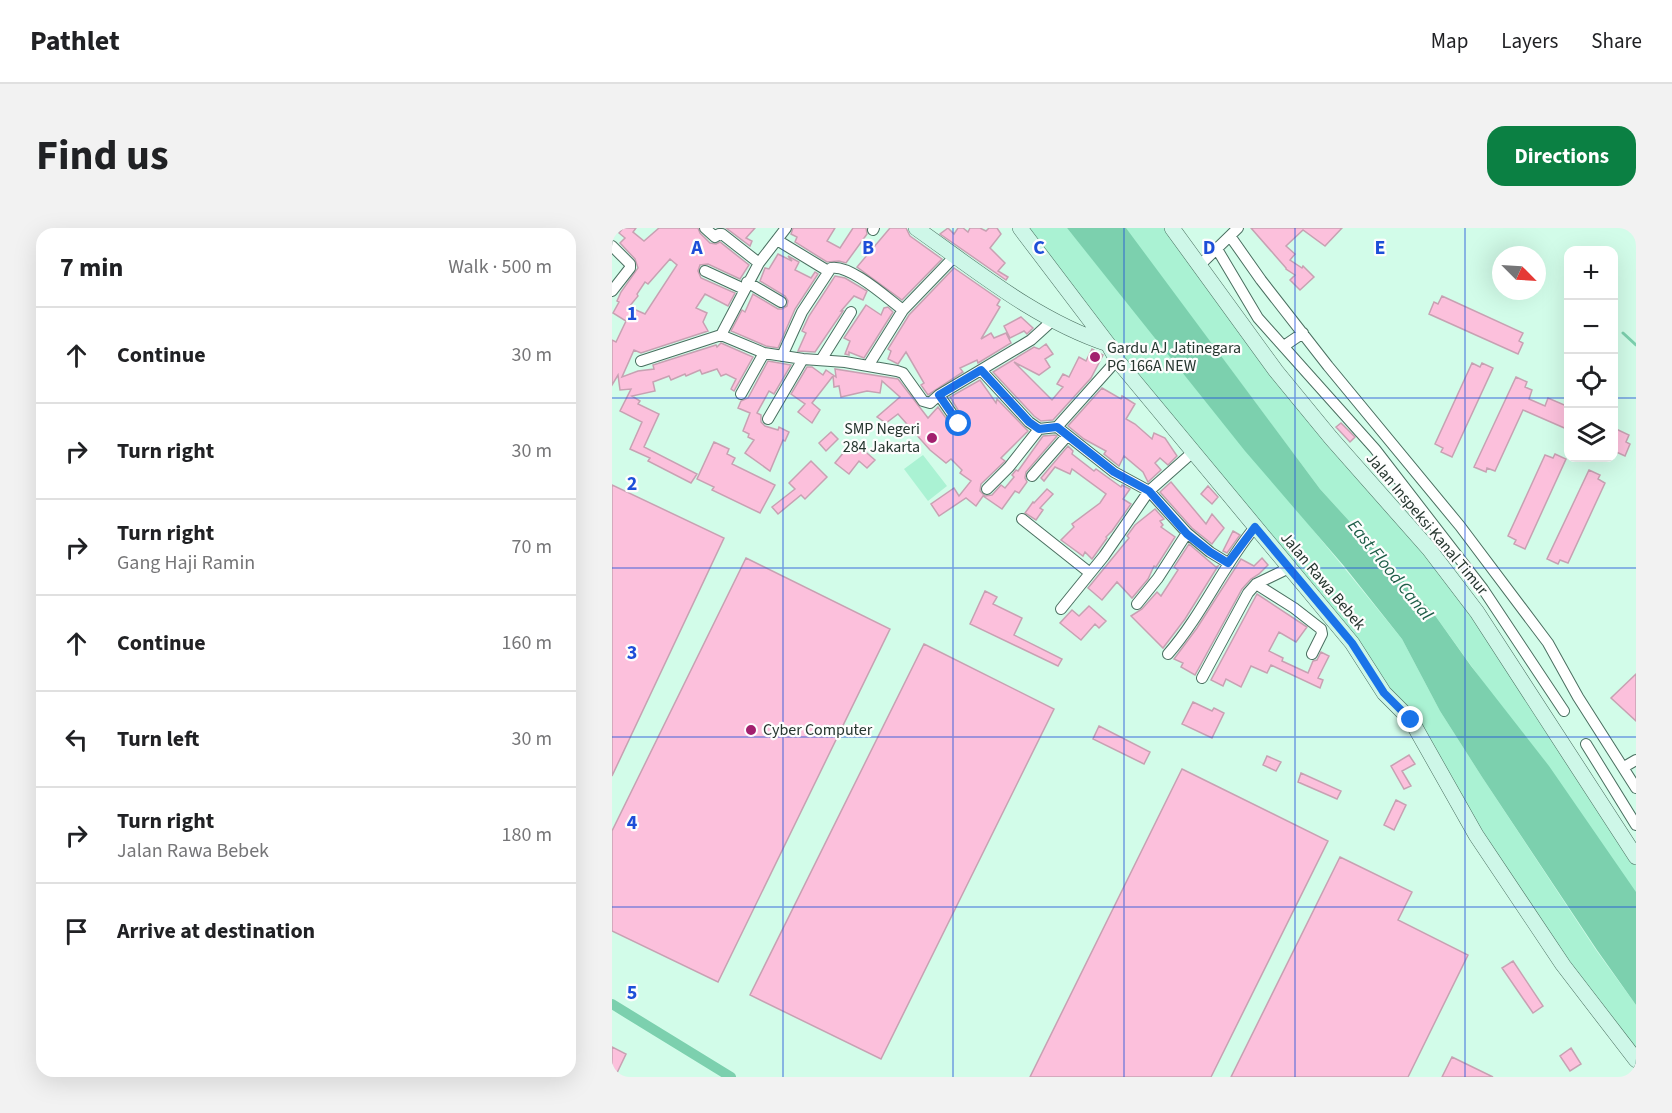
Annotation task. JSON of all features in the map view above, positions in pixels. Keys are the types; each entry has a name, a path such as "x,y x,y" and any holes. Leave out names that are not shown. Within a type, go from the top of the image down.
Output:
{"street":[{"path":"705,228 715,237 722,234 759,263"},
{"path":"721,335 759,263 786,228"},
{"path":"916,228 1013,296 1053,320 1108,344"},
{"name":"Jalan Rawa Bebek","path":"1020,228 1108,344 1117,360 1352,643 1384,693 1411,720 1476,835 1563,965 1636,1060"},
{"name":"Jalan Inspeksi Kanal Timur","path":"1172,228 1276,371 1331,438 1429,549 1477,612 1636,857"},
{"path":"1200,265 1234,232 1261,280 1371,419 1460,526 1540,633 1636,788"},
{"path":"777,240 828,271"},
{"path":"612,246 630,264 630,268 612,291"},
{"path":"1217,249 1258,318 1375,449 1483,589 1564,711"},
{"path":"868,366 903,310 955,256"},
{"path":"782,356 802,312 828,271 834,266 873,286 903,310"},
{"path":"705,271 781,302"},
{"path":"821,360 851,312"},
{"path":"641,361 721,335 764,353 868,366 903,373 923,401 930,403 939,395 1031,340 1053,320"},
{"path":"1284,346 1303,333"},
{"path":"741,394 764,353"},
{"path":"768,419 803,359"},
{"path":"981,370 1029,422 1039,429 1057,427 1117,360"},
{"path":"939,395 959,424"},
{"path":"1057,427 1114,472 1149,491 1187,534 1228,563"},
{"path":"987,489 1009,467 1039,429"},
{"path":"1032,476 1067,436"},
{"path":"1061,609 1104,556 1149,491 1193,452"},
{"path":"1022,519 1090,573"},
{"path":"1168,654 1188,630 1228,563 1255,527"},
{"path":"1137,604 1158,578 1187,534"},
{"path":"1202,678 1248,593 1256,584 1289,568"},
{"path":"1256,584 1294,608 1323,631 1312,654"},
{"path":"1294,608 1310,594"},
{"path":"1522,645 1540,633"},
{"path":"1586,744 1636,825"},
{"path":"1624,768 1636,760"}],"shaded area":[{"path":"1020,228 1067,228 1402,639 1440,711 1482,777 1596,950 1636,1005 1636,1060 1591,1001 1411,720"},
{"path":"1125,228 1171,228 1212,282 1429,549 1636,856 1636,895 1434,614 1320,489"},
{"path":"923,455 947,486 928,501 904,469"}],"water":[{"name":"East Flood Canal","path":"1067,228 1126,228 1320,489 1434,614 1471,666 1549,766 1636,892 1636,1005 1482,777 1440,711 1402,639 1344,566 1245,451"}],"building":[{"path":"623,228 636,228 633,232 644,241 659,228 698,228 710,243 720,242 749,265 740,279 708,264 700,265 698,271 701,278 735,293 728,306 705,294 696,308 707,313 703,322 708,331 641,353 634,350 622,377 638,371 654,369 653,365 716,345 717,347 721,343 753,357 734,391 731,389 736,379 726,374 721,376 717,369 702,374 700,370 671,380 669,376 653,382 655,391 632,396 640,401 638,404 659,414 644,447 697,474 691,483 648,461 650,458 630,449 642,422 620,411 631,389 620,390 618,375 612,385 612,340 616,342 626,321 613,313 621,292 638,268 635,259 620,243 625,238 619,233","holes":["670,259 677,265 645,314 629,307 645,282 648,284"]},
{"path":"726,228 755,228 746,238 752,241 750,246"},
{"path":"793,228 835,228 827,241 840,248 853,228 866,228 867,234 846,263 827,262 795,242 797,237 791,234"},
{"path":"890,228 906,228 910,236 942,259 902,300 857,267"},
{"path":"948,228 954,234 958,228 963,228 968,232 970,228 980,228 986,231 989,228 997,228 1001,234 990,248 1005,263 998,271 1008,277 1006,280 940,234"},
{"path":"1251,228 1342,228 1325,246 1303,230 1286,246 1295,254 1290,260 1302,268 1303,266 1314,277 1300,290 1290,280 1295,275 1286,269"},
{"path":"778,254 799,262 795,270 811,278 815,272 818,274 795,309 778,348 766,346 731,331 742,310 745,312 753,294 778,309 787,306 788,301 785,296 760,281 765,268 769,269"},
{"path":"954,268 1000,300 997,305 1000,307 981,339 991,333 994,338 1006,333 1011,343 978,363 977,360 960,368 963,372 928,395 921,385 924,383 906,352 898,364 888,359 891,351 888,349 909,315"},
{"path":"835,276 845,278 867,291 863,300 854,296 841,311 843,311 815,352 798,351 806,333 802,331 809,316"},
{"path":"1442,296 1523,333 1519,341 1523,343 1518,354 1429,314 1434,302 1438,304"},
{"path":"866,305 881,315 884,308 888,307 893,312 864,358 849,352 849,355 845,354 850,341 844,338"},
{"path":"1021,317 1033,328 1027,334 1024,331 1010,338 1004,326"},
{"path":"1046,344 1053,354 1045,359 1050,367 1039,375 1014,362 1052,400 1063,387 1057,384 1063,374 1069,377 1079,357 1086,361 1092,349 1103,355 1091,378 1053,420 1041,421 993,372 1034,347 1039,349"},
{"path":"768,361 791,365 774,394 769,391 757,413 761,415 761,422 765,426 778,430 779,427 789,432 785,441 783,440 770,471 745,453 754,440 743,431 750,413 738,408 741,401 748,398"},
{"path":"1472,363 1480,367 1482,363 1493,368 1452,457 1441,452 1443,448 1435,444"},
{"path":"807,367 812,367 823,375 826,370 836,377 835,369 898,379 928,418 938,407 953,428 959,431 965,428 966,423 950,397 980,380 996,403 997,399 1028,431 1001,458 1005,461 981,484 980,491 985,496 992,495 1001,485 1005,488 1014,477 1012,475 1016,470 1018,471 1043,436 1057,436 1026,472 1027,482 1019,493 1015,491 1002,509 983,496 976,506 966,498 939,516 931,504 954,488 959,496 971,481 960,473 962,470 951,459 946,463 930,450 898,414 886,423 877,417 900,397 882,381 880,393 867,391 841,397 839,386 834,387 833,376 812,403 820,410 812,423 798,412 805,404 791,394"},
{"path":"1516,377 1527,382 1525,387 1532,390 1529,399 1545,406 1548,398 1564,405 1564,428 1523,410 1495,471 1487,468 1486,472 1474,467"},
{"path":"1102,388 1135,404 1126,419 1152,439 1154,433 1165,438 1177,456 1168,465 1160,458 1155,463 1161,470 1148,482 1143,472 1124,456 1119,466 1104,454 1106,451 1084,439 1068,426"},
{"path":"1341,423 1355,437 1350,442 1336,427"},
{"path":"1618,430 1629,435 1626,442 1630,444 1625,456 1618,453"},
{"path":"831,432 838,439 826,451 819,443"},
{"path":"853,441 875,460 867,468 859,461 849,474 835,463"},
{"path":"714,442 729,449 727,454 735,458 732,464 775,485 760,513 712,490 714,487 697,479"},
{"path":"1068,446 1073,451 1072,454 1094,471 1096,469 1121,487 1122,485 1130,489 1123,499 1131,504 1092,559 1085,552 1083,556 1061,540 1074,527 1072,524 1100,503 1106,494 1072,469 1070,474 1055,467 1044,481 1041,478"},
{"path":"1555,454 1564,458 1565,462 1525,549 1514,544 1516,540 1508,536 1545,455 1553,458"},
{"path":"811,461 827,477 805,499 801,495 778,514 772,507 795,489 789,483"},
{"path":"1589,470 1600,475 1598,479 1605,483 1568,563 1560,560 1558,564 1547,559"},
{"path":"1171,482 1206,524 1212,514 1224,528 1212,544 1192,528 1160,492"},
{"path":"612,485 724,538 612,776"},
{"path":"1208,486 1218,497 1212,504 1201,494"},
{"path":"1047,489 1053,494 1040,508 1043,510 1036,520 1025,513"},
{"path":"1155,509 1164,519 1160,521 1163,525 1161,527 1175,537 1156,567 1154,566 1148,579 1132,598 1117,582 1102,600 1088,588 1129,538 1127,536 1135,525"},
{"path":"1233,531 1240,535 1227,553 1223,551"},
{"path":"1189,544 1216,567 1218,566 1185,619 1163,648 1131,616 1142,609 1157,592 1161,596 1178,570 1174,567"},
{"name":"Cyber Computer","path":"746,558 890,629 718,982 612,931 612,831"},
{"path":"1262,558 1268,565 1242,589 1195,675 1181,667 1183,663 1174,659 1197,628 1241,559 1254,566"},
{"path":"985,591 997,597 993,604 1022,618 1014,635 1062,659 1058,666 970,624"},
{"path":"1257,594 1307,627 1296,642 1279,632 1269,651 1283,658 1282,661 1308,673 1313,661 1317,660 1321,652 1329,656 1318,678 1323,680 1320,688 1271,665 1267,673 1251,666 1241,687 1226,679 1223,686 1211,680"},
{"path":"1089,606 1106,621 1099,628 1095,624 1081,640 1060,623 1072,610 1079,616"},
{"name":"Cyber Computer","path":"924,644 1054,709 881,1059 750,995"},
{"path":"1636,674 1636,721 1611,698"},
{"path":"1193,702 1212,711 1214,708 1224,713 1212,738 1182,724"},
{"path":"1099,726 1150,752 1144,764 1093,739"},
{"path":"1409,755 1415,764 1402,771 1411,786 1404,789 1391,766"},
{"path":"1267,756 1281,762 1276,771 1263,765"},
{"path":"1182,769 1328,841 1211,1077 1030,1077"},
{"path":"1301,773 1341,791 1337,799 1298,782"},
{"path":"1396,800 1406,805 1394,830 1384,825"},
{"path":"1340,857 1412,892 1398,920 1468,955 1408,1077 1231,1077"},
{"path":"1513,961 1543,1006 1533,1013 1502,968"},
{"path":"612,1047 626,1054 615,1077 612,1077"},
{"path":"1571,1048 1581,1064 1570,1071 1560,1056"},
{"path":"1452,1057 1493,1077 1442,1077"}],"waterway":[{"path":"1623,333 1636,345"},
{"path":"612,1004 731,1077"}],"place":[{"name":"Gardu AJ Jatinegara PG 166A NEW","path":"1095,357"},
{"name":"SMP Negeri 284 Jakarta","path":"932,438"},
{"name":"Cyber Computer","path":"751,730"}],"route":[{"path":"959,424 939,395 981,370 1029,422 1039,429 1057,427 1114,472 1149,491 1187,534 1228,563 1255,527 1352,643 1384,693 1411,720"}]}
